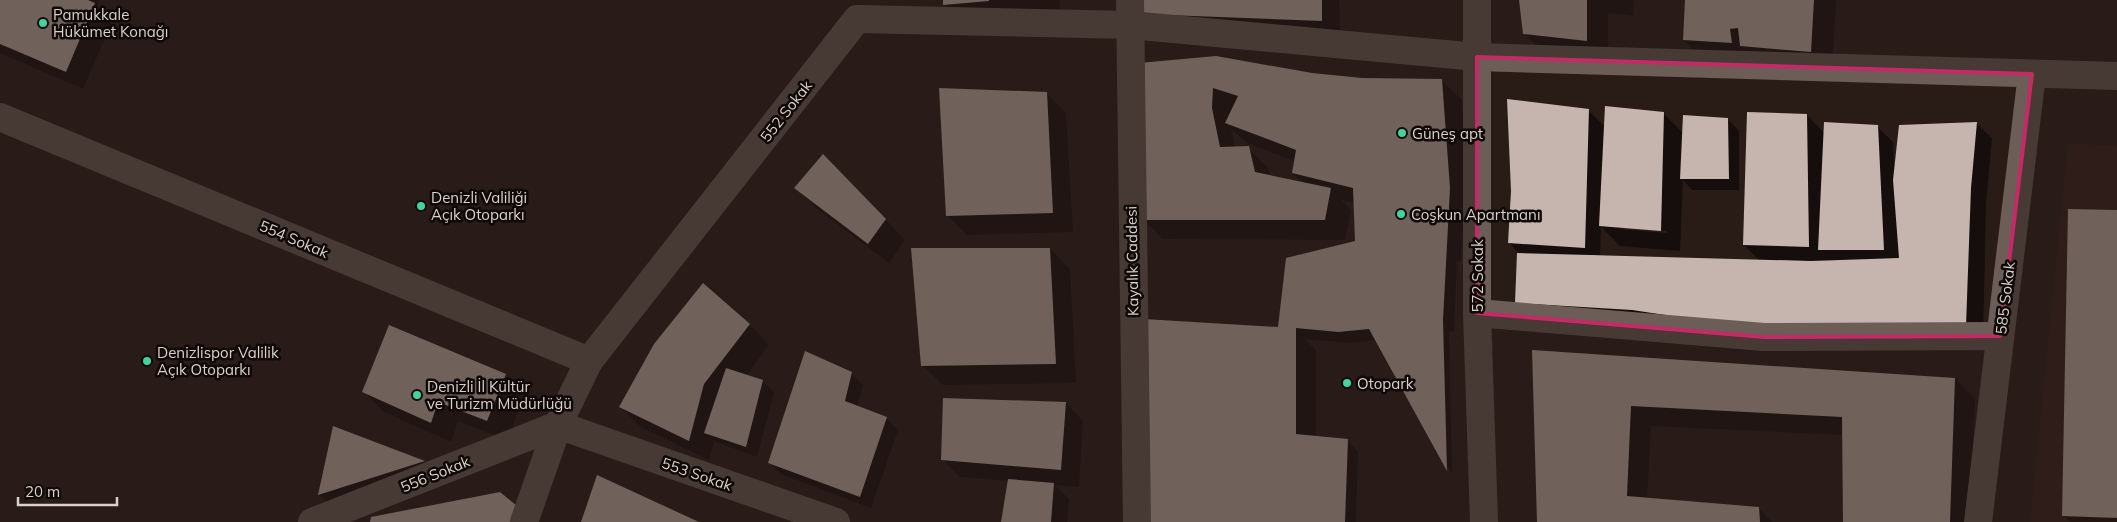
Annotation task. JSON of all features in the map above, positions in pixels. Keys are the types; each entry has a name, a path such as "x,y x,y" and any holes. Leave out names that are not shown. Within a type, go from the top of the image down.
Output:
{"street":[{"name":"572 Sokak","path":"1477,0 1477,313 1484,522"},
{"path":"1130,13 1477,57 2117,76"},
{"name":"552 Sokak","path":"524,522 558,425 589,361 857,19 1130,13"},
{"name":"Kayalık Caddesi","path":"1130,13 1137,522"},
{"name":"585 Sokak","path":"1978,522 2032,74"},
{"name":"554 Sokak","path":"0,117 589,361"},
{"path":"1477,313 1764,337 2000,336"},
{"name":"556 Sokak","path":"321,521 558,425"},
{"name":"553 Sokak","path":"558,425 836,522"}],"highlighted area":[{"path":"1477,57 2032,74 2000,336 1764,337 1477,313"}],"shaded area":[{"path":"2068,143 2117,146 2117,522 2030,522"}],"building":[{"name":"Pamukkale Hükümet Konağı","path":"0,0 88,0 95,3 66,72 0,44"},
{"path":"943,0 989,0 989,1 943,5"},
{"path":"1141,0 1322,0 1322,21 1141,14"},
{"path":"1519,0 1587,0 1587,41 1523,34"},
{"path":"1685,0 1814,0 1811,52 1740,46 1738,28 1730,29 1732,43 1683,40"},
{"path":"1216,56 1312,73 1362,78 1442,79 1450,188 1443,320 1447,471 1369,329 1338,332 1296,328 1296,434 1348,439 1345,522 1144,522 1144,319 1278,327 1286,258 1355,241 1353,188 1292,173 1296,150 1225,123 1238,96 1213,88 1212,108 1220,147 1249,146 1255,172 1331,188 1325,220 1142,220 1139,63"},
{"path":"939,88 1047,92 1053,213 946,216"},
{"path":"1507,99 1589,109 1585,248 1508,243 1511,191"},
{"path":"1605,106 1664,112 1661,231 1599,226"},
{"path":"1747,112 1807,114 1809,247 1743,245"},
{"path":"1683,115 1728,118 1729,179 1680,179"},
{"path":"1824,122 1878,125 1884,250 1818,250"},
{"path":"1977,122 1971,188 1966,326 1739,326 1632,310 1515,303 1517,253 1811,261 1899,258 1893,180 1899,125"},
{"path":"823,154 886,219 868,244 794,188"},
{"path":"2068,209 2117,210 2117,518 2062,516"},
{"path":"911,248 1050,248 1056,364 921,366"},
{"path":"703,283 750,324 704,384 689,441 619,407 654,344"},
{"name":"Denizli İl Kültür ve Turizm Müdürlüğü","path":"389,325 506,374 487,421 438,402 431,423 362,392"},
{"path":"1532,350 1955,378 1950,522 1843,522 1842,417 1631,406 1627,496 1759,507 1760,522 1537,522"},
{"path":"805,351 852,372 845,401 887,417 860,497 768,463"},
{"path":"726,368 763,380 746,447 704,433"},
{"path":"943,398 1066,402 1061,470 941,460"},
{"path":"333,426 425,461 318,495"},
{"path":"597,475 699,522 581,522"},
{"path":"1008,479 1054,483 1051,522 1001,522"},
{"path":"500,492 517,506 512,522 370,522 371,517"}],"place":[{"name":"Pamukkale Hükümet Konağı","path":"43,23"},
{"name":"Güneş apt","path":"1402,133"},
{"name":"Denizli Valiliği Açık Otoparkı","path":"421,206"},
{"name":"Coşkun Apartmanı","path":"1401,214"},
{"name":"Denizlispor Valilik Açık Otoparkı","path":"147,361"},
{"name":"Otopark","path":"1347,383"},
{"name":"Denizli İl Kültür ve Turizm Müdürlüğü","path":"417,395"}]}
